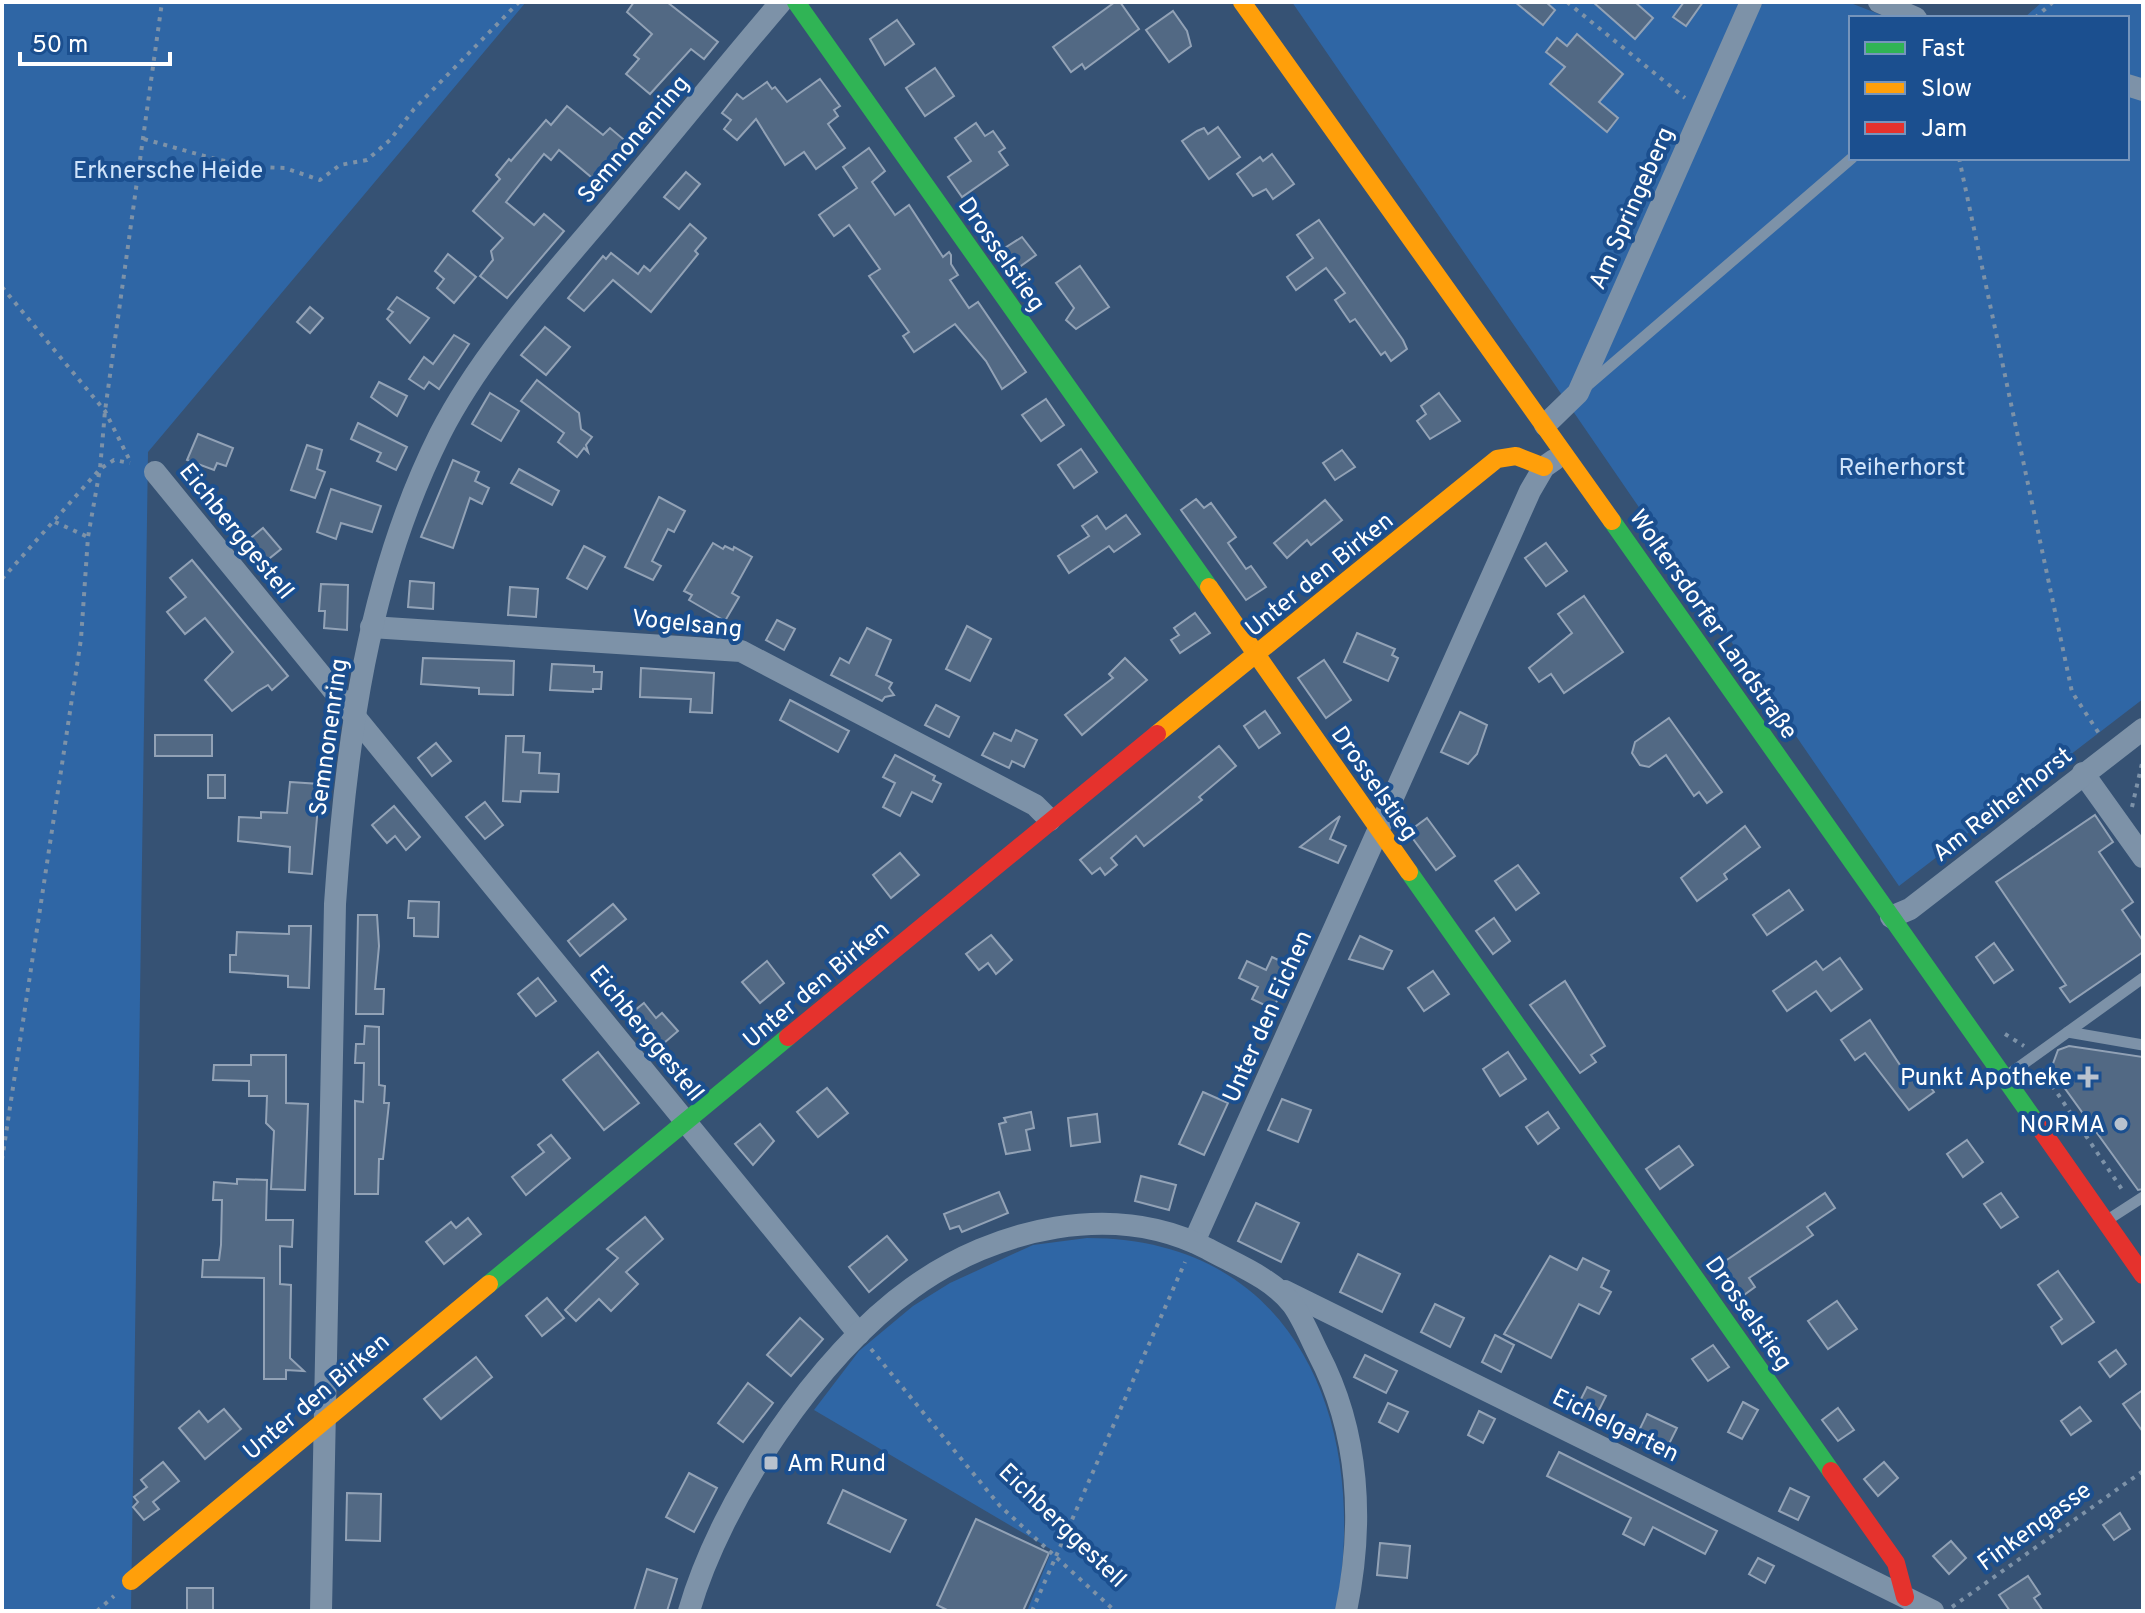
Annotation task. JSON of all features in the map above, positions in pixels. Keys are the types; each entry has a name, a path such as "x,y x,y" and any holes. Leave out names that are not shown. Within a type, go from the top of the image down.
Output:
{"street":[{"name":"Semnonenring","path":"321,1611 335,904 342,804 371,627 398,534 419,479 441,432 485,363 536,295 781,2"},
{"name":"Drosselstieg","path":"796,2 1896,1563 1905,1597"},
{"name":"Woltersdorfer Landstraße","path":"1242,2 1545,425 2143,1275"},
{"name":"Am Springeberg","path":"1545,425 1578,393 1751,2"},
{"path":"1879,2 1911,16"},
{"path":"1544,467 1564,453"},
{"name":"Unter den Birken","path":"131,1581 323,1420 688,1123 1050,820 1256,657 1497,459 1516,456 1544,467"},
{"name":"Unter den Eichen","path":"1194,1242 1544,467"},
{"name":"Eichberggestell","path":"155,472 859,1334"},
{"name":"Vogelsang","path":"371,627 741,651 1035,805 1050,820"},
{"name":"Am Reiherhorst","path":"1891,917 1910,909 2143,729"},
{"path":"2083,773 2143,857"},
{"path":"689,1611 717,1542 762,1456 799,1403 859,1334 912,1288 956,1262 1004,1241 1054,1227 1102,1222 1160,1229 1194,1242 1275,1286 1294,1306 1327,1370 1346,1420 1356,1509 1356,1546 1346,1611"},
{"name":"Eichelgarten","path":"1275,1286 1933,1611"}],"lane":[{"path":"1578,393 1850,160"},
{"path":"2004,1078 2143,978"},
{"path":"2068,1032 2143,1045"},
{"path":"2105,1222 2143,1197"}],"path":[{"path":"2,1160 81,639 88,537 100,469 105,411 162,2"},
{"path":"144,139 215,159 257,167 285,168 320,180 340,165 367,160 390,140 414,109 519,2"},
{"path":"1567,2 1702,112"},
{"path":"2037,16 2053,2"},
{"path":"1959,160 2072,692 2111,752"},
{"path":"2,287 105,411 131,463"},
{"path":"2,579 100,469 114,460 155,472"},
{"path":"55,522 88,537"},
{"path":"2129,820 2143,759"},
{"path":"2033,1057 2120,1181 2129,1206"},
{"path":"1032,1611 1194,1242"},
{"name":"Eichberggestell","path":"859,1334 1000,1506 1115,1611"},
{"name":"Finkengasse","path":"1947,1611 2143,1471"}],"green space":[{"name":"Erknersche Heide","path":"2,2 526,2 148,452 131,1611 2,1611"},
{"name":"Reiherhorst","path":"1292,2 1848,2 1884,16 1849,16 1849,160 2129,160 2129,16 2026,16 2042,2 2143,2 2143,699 1899,886"},
{"path":"1087,1238 1160,1247 1221,1271 1268,1308 1304,1356 1328,1413 1341,1476 1344,1542 1336,1611 1027,1611 1052,1550 814,1410 859,1351 913,1306 950,1283 1033,1245"}],"building":[{"path":"634,2 667,2 718,42 704,59 691,49 650,94 626,74 639,59 634,55 652,34 627,12"},
{"path":"1115,2 1120,2 1139,29 1085,69 1082,64 1071,72 1053,47"},
{"path":"1515,2 1546,2 1555,10 1543,25"},
{"path":"1593,2 1635,2 1653,18 1635,39"},
{"path":"1684,2 1703,2 1686,26 1673,17"},
{"path":"1173,11 1187,31 1191,46 1169,62 1146,30"},
{"path":"897,20 914,44 885,65 870,39"},
{"path":"1577,34 1623,74 1599,102 1618,118 1607,132 1550,84 1565,67 1546,52 1557,38 1567,46"},
{"path":"935,68 954,96 925,116 906,88"},
{"path":"820,79 840,106 834,110 838,116 828,124 845,148 816,169 804,152 785,165 756,119 737,140 724,129 731,120 722,113 737,94 743,99 767,82 787,102"},
{"path":"567,106 603,135 610,128 629,144 597,182 559,150 551,160 544,154 506,202 534,225 544,214 564,231 507,298 480,276 493,260 491,251 503,238 473,211 500,179 496,175 509,159 511,161 546,120 551,125"},
{"path":"976,123 985,136 993,131 1005,148 999,152 1008,165 962,197 948,177 971,161 955,138"},
{"path":"1218,127 1240,157 1209,179 1182,141 1204,128 1208,134"},
{"path":"869,148 885,171 872,182 895,215 909,205 943,257 949,252 951,264 958,275 950,280 969,308 978,302 1026,372 1002,389 986,361 955,324 914,352 903,336 909,332 869,276 880,269 849,225 834,236 819,215 857,188 843,167"},
{"path":"1272,154 1294,184 1273,199 1266,189 1253,196 1237,174 1260,157 1263,161"},
{"path":"686,172 700,184 679,209 664,197"},
{"path":"1319,220 1403,340 1407,349 1391,361 1385,352 1381,355 1355,319 1350,322 1335,300 1345,293 1326,268 1296,290 1287,277 1313,258 1297,235"},
{"path":"690,224 706,238 695,251 698,254 651,312 613,280 584,311 568,298 603,256 606,259 611,253 638,274 644,266 650,271"},
{"path":"1022,237 1036,255 1014,271 1000,251"},
{"path":"448,254 476,277 454,303 437,288 444,279 435,271"},
{"path":"1080,266 1109,307 1076,329 1066,320 1074,308 1056,283"},
{"path":"397,297 429,318 410,343 387,319 393,312 388,309"},
{"path":"310,307 323,318 310,333 297,322"},
{"path":"545,327 570,347 546,375 521,355"},
{"path":"454,335 469,344 439,389 429,382 424,389 409,379 424,357 433,364"},
{"path":"537,380 579,413 581,429 592,437 586,445 588,452 584,448 577,457 558,442 564,433 521,401"},
{"path":"379,382 407,396 397,416 371,397"},
{"path":"490,393 519,411 501,441 472,424"},
{"path":"1439,393 1460,421 1430,439 1417,421 1426,414 1421,406"},
{"path":"1046,399 1064,425 1041,441 1022,415"},
{"path":"358,423 407,447 396,470 377,461 381,453 351,439"},
{"path":"198,434 233,448 226,466 217,463 214,470 187,460"},
{"path":"307,445 322,450 317,469 325,472 315,498 291,490"},
{"path":"1081,449 1097,472 1074,488 1058,465"},
{"path":"1342,450 1355,467 1335,480 1323,463"},
{"path":"453,460 479,472 475,481 489,488 482,504 470,498 453,548 421,537"},
{"path":"519,469 559,491 552,505 511,483"},
{"path":"331,489 381,506 372,532 341,523 336,539 317,532"},
{"path":"659,497 685,511 674,532 668,529 652,561 661,566 653,580 625,567"},
{"path":"1196,499 1204,508 1211,503 1236,537 1228,543 1246,569 1251,566 1266,587 1246,600 1181,510"},
{"path":"1325,500 1342,520 1311,545 1307,540 1287,558 1274,543"},
{"path":"1126,515 1140,534 1114,552 1109,546 1069,573 1058,556 1089,536 1082,526 1097,516 1106,529"},
{"path":"263,528 281,549 260,566 242,545"},
{"path":"713,543 723,549 725,546 733,550 734,547 752,557 732,593 739,597 725,621 689,600 692,595 684,591"},
{"path":"1546,543 1567,571 1546,586 1525,558"},
{"path":"584,546 605,557 587,589 567,578"},
{"path":"192,560 288,676 272,690 268,685 232,711 205,680 233,652 205,618 185,634 167,612 186,597 170,578"},
{"path":"410,581 434,583 433,609 408,607"},
{"path":"321,584 348,585 347,630 324,628 325,611 319,611"},
{"path":"510,587 538,589 536,617 508,615"},
{"path":"1584,596 1623,652 1564,693 1551,674 1539,682 1529,668 1572,633 1558,614"},
{"path":"1195,613 1210,633 1180,653 1171,640 1179,635 1174,628"},
{"path":"777,620 795,629 784,650 766,640"},
{"path":"967,626 991,639 970,681 946,669"},
{"path":"867,628 891,640 876,675 892,683 889,688 894,695 882,701 831,675 840,658 849,663"},
{"path":"1357,633 1395,649 1392,655 1398,658 1388,681 1344,662"},
{"path":"423,658 514,661 513,695 479,694 479,688 421,684"},
{"path":"1125,658 1147,680 1082,735 1065,715 1113,678 1109,674"},
{"path":"1324,660 1351,700 1326,718 1298,678"},
{"path":"552,664 594,666 594,672 602,672 601,689 593,689 593,692 550,690"},
{"path":"641,668 714,673 712,713 690,712 691,699 640,697"},
{"path":"790,700 849,731 838,752 780,720"},
{"path":"936,705 959,717 949,737 925,725"},
{"path":"1265,711 1280,733 1259,748 1244,726"},
{"path":"1460,712 1487,725 1477,754 1468,764 1441,752"},
{"path":"1669,718 1722,792 1707,803 1699,792 1694,796 1666,755 1649,767 1640,765 1632,753 1635,742"},
{"path":"1016,730 1037,740 1024,767 1012,761 1009,768 982,755 994,733 1011,741"},
{"path":"155,735 212,735 212,756 155,756"},
{"path":"506,736 524,736 523,752 540,753 539,773 559,774 558,792 521,791 520,802 503,801"},
{"path":"436,743 451,761 432,776 418,758"},
{"path":"1219,746 1236,766 1199,797 1202,800 1144,846 1136,836 1111,858 1117,865 1105,875 1100,868 1092,874 1080,860"},
{"path":"895,755 935,776 933,780 941,784 932,802 912,792 900,816 883,807 895,783 883,777"},
{"path":"208,775 225,775 225,798 208,798"},
{"path":"290,782 320,784 312,874 289,872 290,847 238,841 239,817 261,818 261,812 287,813"},
{"path":"485,802 503,825 485,839 466,817"},
{"path":"394,806 420,837 406,850 395,836 387,843 372,825"},
{"path":"2095,815 2113,842 2099,852 2133,902 2122,910 2143,941 2143,952 2070,1002 2060,988 2066,985 1996,882"},
{"path":"1340,816 1330,839 1346,846 1338,863 1300,847"},
{"path":"1427,818 1455,856 1436,870 1408,832"},
{"path":"1745,826 1760,847 1724,874 1727,879 1697,901 1681,878"},
{"path":"900,853 919,875 891,898 873,875"},
{"path":"1518,865 1539,893 1516,910 1495,881"},
{"path":"1789,890 1803,910 1767,935 1753,915"},
{"path":"409,901 439,902 438,937 414,936 414,918 408,918"},
{"path":"613,904 626,919 580,956 568,941"},
{"path":"358,915 377,915 379,946 375,989 384,989 383,1014 356,1014"},
{"path":"1494,918 1510,941 1493,954 1476,931"},
{"path":"289,926 311,926 309,988 288,987 288,976 230,972 230,955 236,955 237,932 289,934"},
{"path":"991,935 1012,960 996,974 988,963 979,970 966,954"},
{"path":"1360,936 1392,951 1383,969 1349,959"},
{"path":"1994,943 2013,970 1994,983 1976,957"},
{"path":"1272,957 1293,967 1273,1009 1252,999 1258,987 1239,978 1247,961 1266,970"},
{"path":"1840,958 1862,989 1831,1011 1816,991 1787,1011 1773,991 1816,961 1823,970"},
{"path":"767,961 784,983 760,1003 742,982"},
{"path":"1433,971 1449,994 1424,1011 1408,988"},
{"path":"538,978 556,1001 536,1016 518,994"},
{"path":"1565,981 1605,1046 1591,1055 1596,1062 1580,1073 1530,1005"},
{"path":"644,1003 656,1018 662,1013 678,1031 657,1049 629,1015"},
{"path":"1870,1020 1908,1077 1918,1070 1934,1092 1909,1110 1865,1053 1855,1060 1841,1040"},
{"path":"365,1026 379,1027 379,1085 385,1086 384,1103 389,1103 383,1159 379,1159 378,1194 355,1194 355,1101 363,1102 364,1063 355,1063 356,1044 364,1044"},
{"path":"2069,1046 2143,1057 2143,1189 2138,1190 2051,1069 2058,1050"},
{"path":"598,1052 639,1103 604,1130 563,1080"},
{"path":"1508,1052 1526,1079 1500,1096 1483,1069"},
{"path":"251,1055 286,1055 286,1103 308,1104 305,1190 271,1189 274,1131 266,1123 267,1096 249,1096 249,1081 213,1080 214,1065 251,1065"},
{"path":"827,1088 848,1113 818,1137 797,1112"},
{"path":"1203,1092 1228,1103 1204,1155 1179,1144"},
{"path":"1282,1099 1311,1110 1298,1142 1268,1130"},
{"path":"1031,1112 1034,1128 1026,1130 1030,1150 1006,1154 999,1124 1006,1122 1004,1118"},
{"path":"1548,1112 1559,1128 1538,1144 1526,1127"},
{"path":"1097,1114 1100,1142 1071,1146 1068,1118"},
{"path":"760,1124 774,1141 753,1165 735,1144"},
{"path":"551,1135 570,1158 526,1195 512,1177 544,1152 538,1145"},
{"path":"1967,1140 1983,1162 1963,1177 1947,1154"},
{"path":"1679,1146 1693,1165 1660,1189 1646,1169"},
{"path":"1141,1176 1176,1185 1169,1210 1135,1201"},
{"path":"237,1179 267,1180 266,1220 293,1220 292,1247 280,1246 280,1284 291,1285 290,1358 304,1371 286,1370 286,1379 264,1379 264,1278 202,1277 203,1260 219,1260 221,1245 222,1200 213,1200 214,1182 237,1184"},
{"path":"999,1192 1008,1213 962,1232 959,1226 950,1229 944,1214"},
{"path":"1825,1193 1835,1208 1807,1227 1813,1235 1749,1278 1755,1287 1737,1300 1715,1268"},
{"path":"2001,1193 2018,1217 2001,1228 1984,1204"},
{"path":"1256,1203 1299,1223 1281,1262 1238,1241"},
{"path":"645,1217 663,1239 626,1272 638,1284 611,1311 599,1299 576,1321 565,1310 618,1258 607,1249"},
{"path":"468,1218 481,1234 444,1264 426,1242 451,1222 456,1228"},
{"path":"887,1236 907,1260 869,1292 849,1267"},
{"path":"1358,1254 1400,1274 1382,1312 1340,1292"},
{"path":"1550,1256 1577,1270 1583,1258 1609,1271 1601,1287 1611,1292 1599,1314 1579,1304 1551,1358 1504,1334"},
{"path":"2058,1271 2094,1322 2062,1344 2051,1327 2062,1319 2038,1285"},
{"path":"547,1298 564,1318 542,1336 526,1316"},
{"path":"1837,1301 1857,1329 1828,1349 1808,1321"},
{"path":"1435,1304 1464,1318 1450,1347 1421,1332"},
{"path":"800,1318 823,1339 791,1376 767,1355"},
{"path":"1495,1335 1514,1345 1501,1372 1482,1362"},
{"path":"1713,1345 1729,1367 1708,1381 1692,1359"},
{"path":"2116,1350 2126,1364 2110,1377 2099,1362"},
{"path":"1365,1355 1397,1371 1386,1393 1354,1377"},
{"path":"476,1357 492,1377 441,1419 424,1399"},
{"path":"748,1383 773,1403 743,1442 718,1423"},
{"path":"1587,1387 1606,1396 1595,1418 1576,1409"},
{"path":"2143,1390 2143,1432 2123,1404"},
{"path":"1743,1402 1758,1410 1742,1439 1728,1432"},
{"path":"1388,1403 1408,1412 1398,1432 1379,1422"},
{"path":"2080,1407 2091,1421 2071,1435 2061,1421"},
{"path":"1838,1408 1854,1430 1838,1441 1822,1420"},
{"path":"224,1409 241,1429 205,1459 179,1428 199,1411 208,1422"},
{"path":"1479,1411 1495,1419 1483,1443 1468,1435"},
{"path":"1647,1414 1677,1428 1664,1454 1635,1439"},
{"path":"1559,1452 1717,1531 1705,1554 1653,1527 1644,1545 1623,1534 1631,1518 1547,1476"},
{"path":"163,1462 179,1481 153,1502 159,1509 144,1520 133,1507 138,1502 134,1497 147,1487 141,1480"},
{"path":"1884,1462 1898,1478 1878,1496 1864,1479"},
{"path":"689,1473 717,1488 694,1532 666,1517"},
{"path":"1790,1488 1809,1497 1798,1520 1779,1511"},
{"path":"843,1490 906,1520 890,1552 828,1523"},
{"path":"347,1493 381,1494 380,1541 346,1540"},
{"path":"2120,1513 2130,1529 2114,1540 2103,1525"},
{"path":"976,1519 1049,1553 1023,1611 949,1611 937,1605"},
{"path":"1951,1541 1966,1558 1949,1574 1933,1556"},
{"path":"1380,1543 1410,1546 1407,1578 1377,1575"},
{"path":"1758,1558 1774,1566 1765,1583 1749,1574"},
{"path":"647,1569 677,1579 667,1611 634,1611"},
{"path":"2028,1576 2040,1594 2034,1598 2043,1611 2010,1611 1999,1595"},
{"path":"187,1588 213,1588 213,1611 187,1611"}],"traffic: fast":[{"path":"796,2 1209,587"},
{"path":"1612,521 2035,1121"},
{"path":"1409,872 1831,1471"},
{"path":"489,1284 788,1037"}],"traffic: slow":[{"path":"1242,2 1612,521"},
{"path":"1157,734 1497,459 1516,456 1544,467"},
{"path":"1209,587 1409,872"},
{"path":"131,1581 489,1284"}],"traffic: jam":[{"path":"788,1037 1157,734"},
{"path":"2035,1121 2143,1275"},
{"path":"1831,1471 1896,1563 1905,1597"}],"place":[{"name":"Punkt Apotheke","path":"2088,1077"},
{"name":"NORMA","path":"2121,1124"},
{"name":"Am Rund","path":"771,1463"}]}
